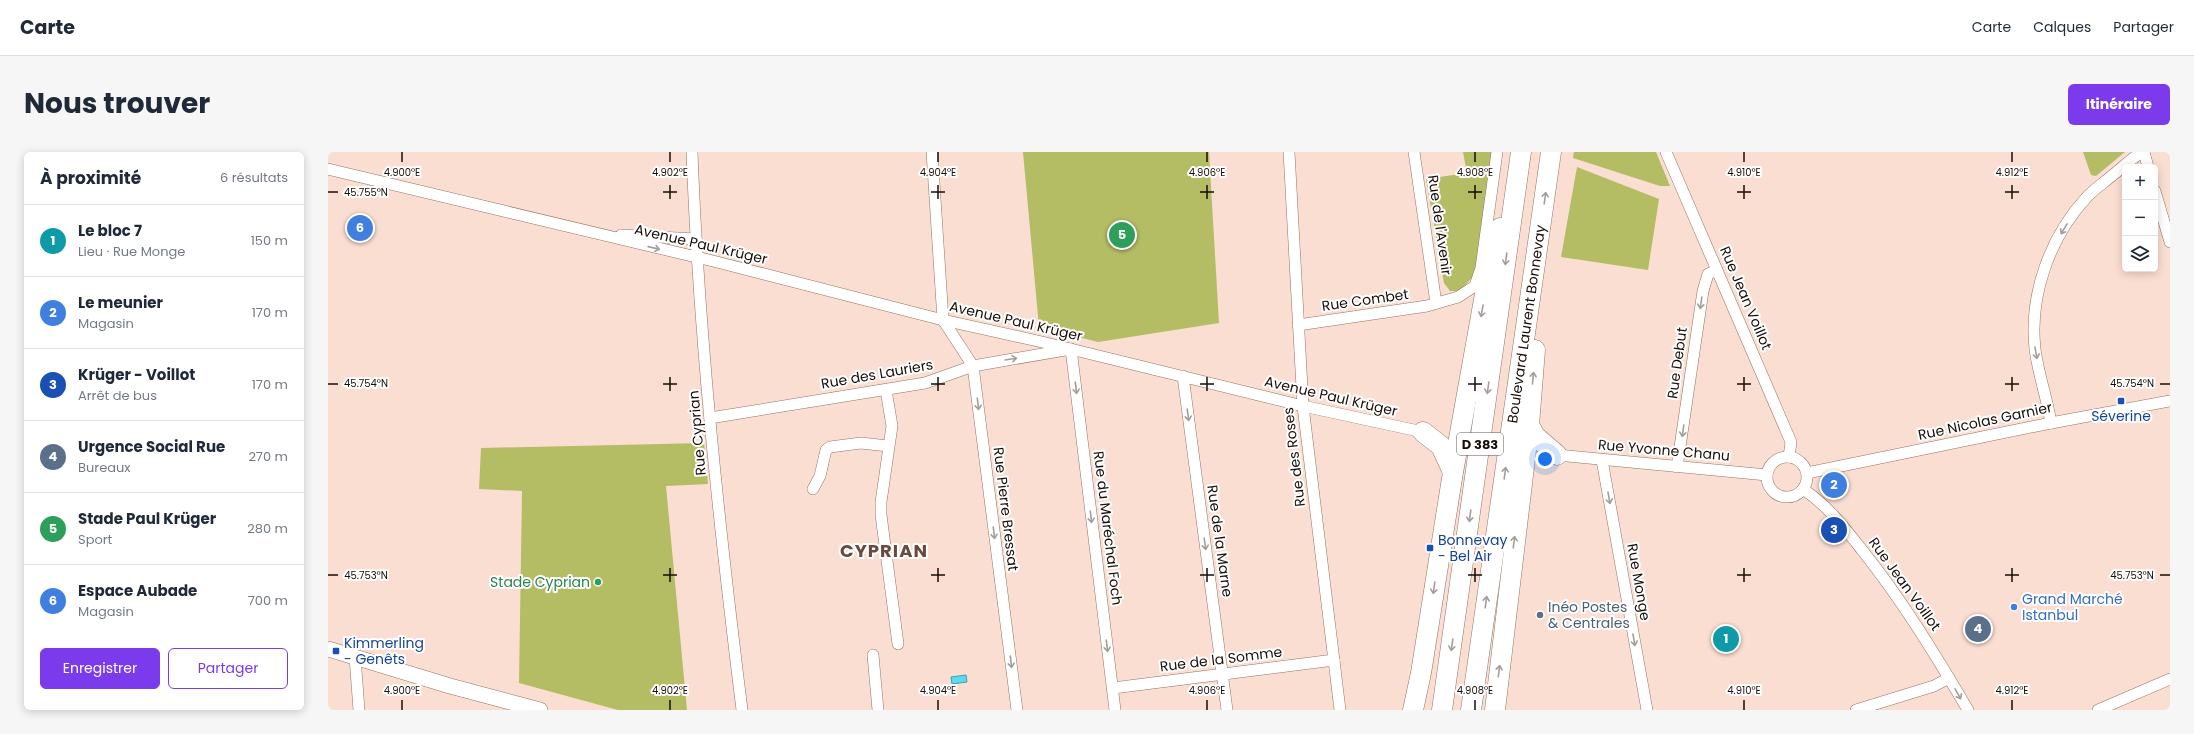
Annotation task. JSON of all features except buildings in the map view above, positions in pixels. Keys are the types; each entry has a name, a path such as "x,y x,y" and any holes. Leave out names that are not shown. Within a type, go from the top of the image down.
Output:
{"highway":[{"name":"Boulevard Laurent Bonnevay","path":"1442,710 1521,152"},
{"name":"Boulevard Laurent Bonnevay","path":"1470,710 1552,152"},
{"path":"1413,710 1421,673 1453,472 1494,244 1517,179"},
{"path":"1495,710 1522,472 1529,425 1544,271 1539,237"},
{"path":"1423,432 1445,430 1464,413"},
{"path":"1522,472 1532,465 1557,455 1539,440 1529,425"},
{"path":"1423,432 1441,446 1453,472"}],"main road":[{"path":"328,649 540,710"}],"street":[{"name":"Rue Cyprian","path":"692,152 697,257 710,418 725,569 742,710"},
{"path":"932,152 943,320"},
{"name":"Rue des Roses","path":"1289,152 1303,406 1340,710"},
{"name":"Rue de l'Avenir","path":"1414,152 1436,303"},
{"name":"Rue Combet","path":"1298,324 1427,306 1458,297 1476,286 1481,268 1497,152"},
{"name":"Rue Jean Voillot","path":"1666,152 1791,442 1789,457"},
{"path":"2051,423 2035,348 2035,317 2039,287 2045,266 2054,245 2070,218 2086,197 2143,152 2147,164"},
{"name":"Avenue Paul Krüger","path":"328,169 697,257 943,320 1071,349 1303,406 1423,432"},
{"path":"2158,200 2170,242"},
{"name":"Avenue Paul Krüger","path":"603,234 696,239"},
{"name":"Rue Debut","path":"1678,467 1703,291 1708,274 1717,270"},
{"name":"Rue Pierre Bressat","path":"943,320 973,366 1017,710"},
{"name":"Rue des Lauriers","path":"710,418 925,383 973,366 1071,349"},
{"name":"Rue du Maréchal Foch","path":"1071,349 1116,710"},
{"name":"Rue de la Marne","path":"1183,376 1227,710"},
{"path":"886,390 892,426 881,502 881,515 898,644"},
{"name":"Rue Nicolas Garnier","path":"1807,473 2051,423 2170,401"},
{"path":"812,489 820,476 826,450 830,447 861,443 888,446"},
{"name":"Rue Yvonne Chanu","path":"1557,455 1767,475"},
{"path":"1783,457 1789,457 1800,462 1807,473 1803,489 1792,496 1778,495 1770,487 1767,475 1772,464 1783,457"},
{"name":"Rue Monge","path":"1602,460 1647,710"},
{"name":"Rue Jean Voillot","path":"1803,489 1830,509 1876,567 1926,638 1968,710"},
{"path":"874,655 878,710"},
{"path":"355,657 359,710"},
{"name":"Rue de la Somme","path":"1113,688 1334,660"},
{"path":"1856,710 1882,706 1934,686 1949,678"},
{"path":"2098,710 2170,679"}],"green space":[{"path":"1023,152 1209,152 1219,323 1098,342 1039,327"},
{"path":"1463,152 1493,152 1477,272 1460,291 1450,291 1444,283 1426,179 1467,173"},
{"path":"1574,152 1656,152 1670,186 1660,186 1573,158"},
{"path":"2083,152 2125,152 2096,176 2091,175"},
{"path":"1577,167 1659,199 1648,270 1561,257"},
{"name":"Stade Cyprian","path":"704,443 708,484 666,486 687,710 618,710 519,683 522,491 479,489 481,448"}],"water":[{"path":"966,675 967,682 952,684 951,677"}],"place":[{"name":"Espace Aubade","path":"360,228"},
{"name":"Stade Paul Krüger","path":"1122,235"},
{"name":"Séverine","path":"2121,401"},
{"name":"Le meunier","path":"1834,485"},
{"name":"Krüger - Voillot","path":"1834,530"},
{"name":"Bonnevay - Bel Air","path":"1430,548"},
{"name":"Stade Cyprian","path":"598,582"},
{"name":"Grand Marché Istanbul","path":"2014,607"},
{"name":"Inéo Postes & Centrales","path":"1540,615"},
{"name":"Urgence Social Rue","path":"1978,629"},
{"name":"Le bloc 7","path":"1726,639"},
{"name":"Kimmerling - Genêts","path":"336,651"}],"district":[{"name":"CYPRIAN","path":"884,551"}]}
